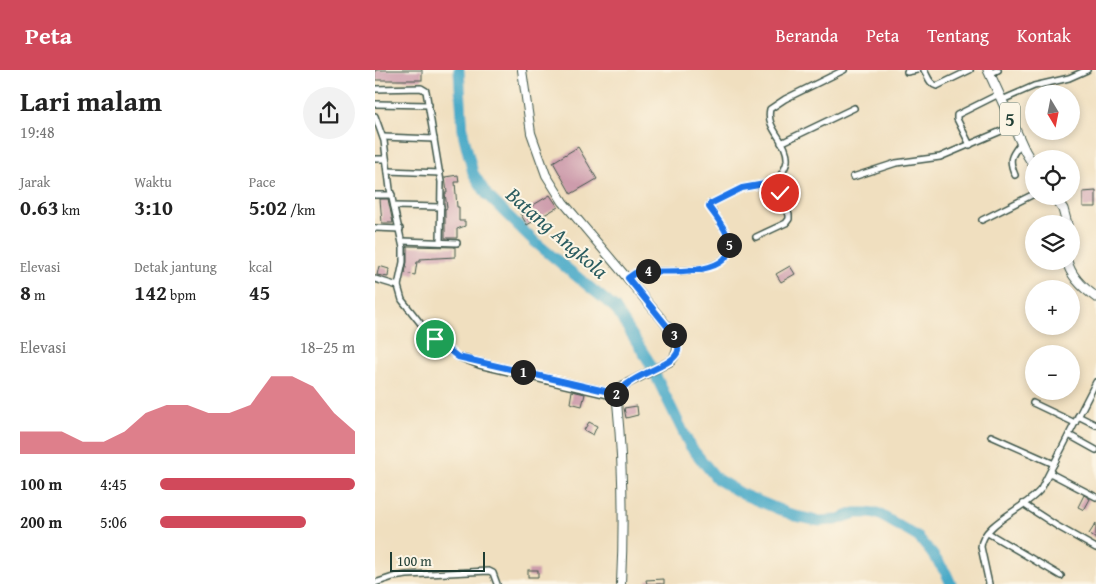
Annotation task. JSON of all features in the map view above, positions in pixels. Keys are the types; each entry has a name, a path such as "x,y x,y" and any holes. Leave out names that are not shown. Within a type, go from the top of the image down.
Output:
{"highway":[{"name":"5","path":"992,71 1000,97 1025,150"},
{"path":"1071,270 1073,276 1087,291 1096,297"}],"main road":[{"path":"523,70 531,133 546,175 563,202 675,336 678,344 678,351 671,361 622,386 618,396 623,509 621,584"}],"street":[{"path":"756,238 789,219 776,182 787,162 786,150 770,121 769,112 771,107 844,70"},
{"path":"907,72 917,70"},
{"path":"924,70 929,80 937,86 970,70"},
{"path":"970,145 957,119 957,115 1000,97 1040,84 1069,78 1087,70"},
{"path":"375,89 421,88 426,90 440,173 440,242"},
{"path":"375,104 429,105"},
{"path":"781,143 854,108"},
{"path":"375,116 376,124 383,138 391,195 402,241 403,262 397,286 402,300 412,314 435,339 458,357 618,396"},
{"path":"853,177 896,163 940,157 1013,126"},
{"path":"383,138 434,139"},
{"path":"1015,175 1011,161 1013,153 1021,143"},
{"path":"375,159 386,159"},
{"path":"388,171 440,173"},
{"path":"628,278 640,271 673,272 716,265 723,262 730,246 729,239 709,207 710,204 742,188 776,182"},
{"path":"375,195 391,195"},
{"path":"982,220 1025,198"},
{"path":"394,206 441,208"},
{"path":"375,228 400,229"},
{"path":"402,241 457,243"},
{"path":"375,279 397,286"},
{"path":"989,584 980,545 994,526 1037,494 1096,384"},
{"path":"1033,403 1075,423"},
{"path":"1078,416 1096,425"},
{"path":"1069,435 1096,450"},
{"path":"991,436 1054,464"},
{"path":"1049,473 1096,497"},
{"path":"1023,504 1096,548"},
{"path":"988,533 1061,576"},
{"path":"375,583 407,575 489,571 493,573 497,584"}],"building":[{"path":"375,70 422,70 422,80 375,80"},
{"path":"578,147 597,179 571,194 553,162"},
{"path":"458,175 459,182 455,182 457,207 459,207 459,221 465,221 465,226 457,229 457,238 445,238 445,209 447,208 445,193 447,193 445,177"},
{"path":"1096,191 1096,207 1083,207 1083,192"},
{"path":"550,195 558,207 527,225 520,213"},
{"path":"380,199 388,199 393,223 382,223"},
{"path":"407,246 455,247 455,257 420,259 420,262 417,262 415,275 405,273"},
{"path":"379,266 389,269 388,277 377,275"},
{"path":"790,266 795,274 781,282 776,274"},
{"path":"436,346 442,351 436,357 430,352"},
{"path":"572,391 585,394 582,406 570,403"},
{"path":"637,406 638,415 626,418 624,408"},
{"path":"589,422 597,426 593,435 584,430"},
{"path":"1084,495 1090,499 1084,510 1078,507"},
{"path":"1096,523 1096,539 1089,534"},
{"path":"528,570 538,570 538,577 528,577"},
{"path":"664,579 664,584 647,584 646,580"}],"waterway":[{"name":"Batang Angkola","path":"459,70 463,133 473,173 487,195 535,242 615,308 648,360 690,446 717,479 744,495 795,516 819,521 836,520 855,513 877,513 918,537 946,573 951,584"}],"route":[{"path":"435,339 458,357 618,394 622,386 671,361 678,351 675,336 628,278 640,271 673,272 716,265 723,262 730,246 729,239 709,205 742,188 776,182 780,193"}]}
